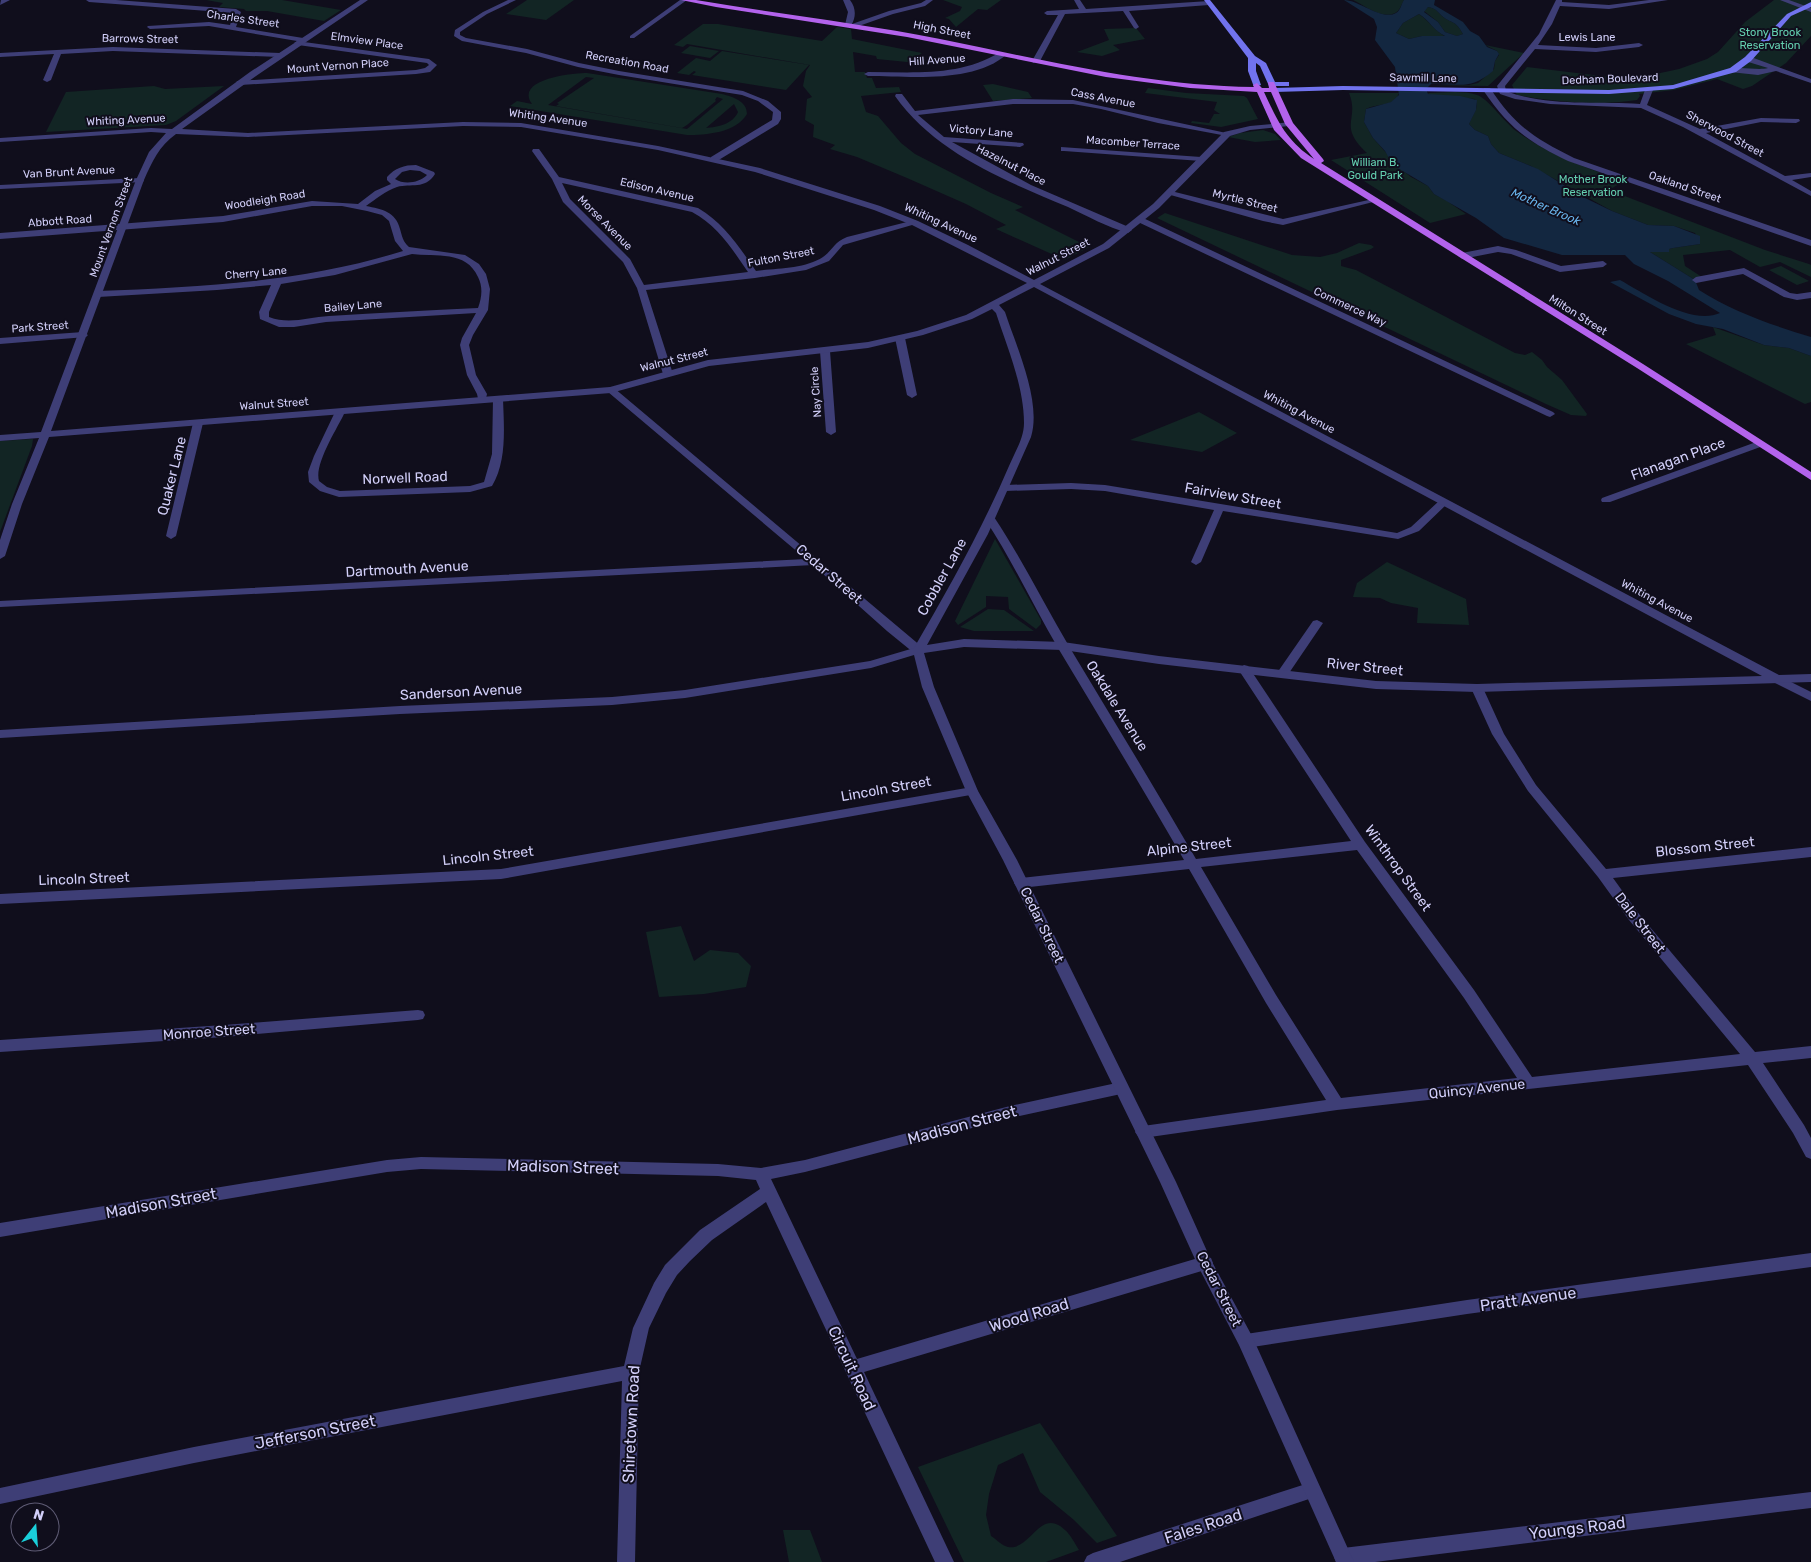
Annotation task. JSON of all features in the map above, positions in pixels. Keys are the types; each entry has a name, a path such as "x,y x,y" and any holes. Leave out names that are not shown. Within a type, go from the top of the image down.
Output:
{"main road":[{"name":"High Street","path":"684,0 851,25 1136,80 1223,90 1274,87"},
{"path":"1208,2 1252,58 1263,65 1274,87"},
{"name":"Dedham Boulevard","path":"1502,91 1610,92 1649,90 1692,83 1734,70 1748,59 1786,18 1807,8 1811,4"},
{"path":"1252,58 1252,71 1258,88"},
{"name":"Sawmill Lane","path":"1274,87 1502,91"},
{"name":"Milton Street","path":"1274,87 1289,124 1332,172"},
{"name":"Milton Street","path":"1258,88 1275,125 1295,148 1811,477"}],"street":[{"path":"0,3 7,0"},
{"path":"89,0 236,11 238,12 232,25 233,28"},
{"name":"Mount Vernon Street","path":"0,556 17,504 83,335 140,180 153,152 175,130 240,83 365,0"},
{"name":"Recreation Road","path":"514,0 484,13 457,31 457,36 464,40 586,66 743,93 758,97 770,104 777,112 777,119 771,125 714,159"},
{"path":"632,37 684,0"},
{"path":"846,0 851,7 851,25 891,12 923,5 930,0"},
{"path":"1077,0 1084,12"},
{"path":"1137,0 1144,9"},
{"path":"1649,90 1643,106 1547,102 1511,96 1502,91 1502,84 1534,47 1552,18 1558,2 1609,7 1665,0"},
{"path":"1783,0 1807,8"},
{"path":"1047,13 1144,9 1208,2"},
{"path":"1125,10 1136,27"},
{"path":"1036,61 1062,13"},
{"name":"Charles Street","path":"150,27 205,24 301,42"},
{"name":"Elmview Place","path":"301,42 433,63"},
{"name":"Lewis Lane","path":"1534,47 1596,50 1639,45"},
{"name":"Barrows Street","path":"0,55 122,49 280,56"},
{"path":"47,80 59,51"},
{"name":"Hill Avenue","path":"868,74 962,70 983,65 1003,54"},
{"path":"1748,59 1811,81"},
{"name":"Mount Vernon Place","path":"240,83 416,72 427,70 433,63"},
{"path":"1734,70 1758,73 1776,69"},
{"name":"Oakland Street","path":"1487,90 1494,105 1516,127 1561,155 1811,243"},
{"name":"Sherwood Street","path":"1610,92 1698,132 1811,194"},
{"name":"Hazelnut Place","path":"900,96 913,114 940,138 1038,192 1128,230"},
{"name":"Cass Avenue","path":"913,114 1036,101 1064,101 1094,105 1160,122 1227,134"},
{"path":"1698,132 1761,120 1796,121"},
{"name":"Whiting Avenue","path":"0,140 152,130 248,135 444,124 502,124 543,128 714,159 830,192 915,223 1811,697"},
{"name":"Walnut Street","path":"0,438 610,390 708,363 856,347 900,338 962,319 994,305 1095,252 1141,220 1227,134 1241,129 1289,124"},
{"name":"Victory Lane","path":"940,138 1020,145"},
{"name":"Macomber Terrace","path":"1064,149 1202,158"},
{"path":"1114,150 1202,158"},
{"name":"Morse Avenue","path":"536,151 556,179 566,200 627,261 642,288 668,374"},
{"path":"1784,179 1811,175"},
{"name":"Edison Avenue","path":"556,179 695,210 705,214 715,222 755,274"},
{"name":"Van Brunt Avenue","path":"0,187 140,180"},
{"path":"360,207 378,193 397,184"},
{"name":"Myrtle Street","path":"1170,192 1283,222 1374,200"},
{"name":"Woodleigh Road","path":"122,227 224,218 312,204 340,204 388,214 394,220 396,236 404,248 412,251"},
{"name":"Commerce Way","path":"1141,220 1550,414"},
{"name":"Fulton Street","path":"642,288 806,267 826,259 840,243 915,223"},
{"name":"Abbott Road","path":"0,236 122,227"},
{"path":"1462,256 1498,249 1513,252 1560,269 1603,264"},
{"path":"412,251 442,252 468,258 483,276 487,293 483,310 466,340 465,346 471,373 476,388 482,394 482,401"},
{"name":"Cherry Lane","path":"98,294 277,282 330,274 386,260 412,251"},
{"path":"1696,280 1744,270 1792,297 1811,295"},
{"name":"Bailey Lane","path":"277,282 264,312 265,319 279,324 392,314 483,310"},
{"path":"990,519 1005,488 1029,424 1022,386 1000,312 994,305"},
{"name":"Park Street","path":"0,341 83,335"},
{"path":"900,338 912,395"},
{"name":"Nay Circle","path":"825,351 831,432"},
{"name":"Cedar Street","path":"610,390 918,650 928,686 972,791 1021,883 1205,1263 1246,1341 1344,1559"},
{"name":"Norwell Road","path":"340,412 317,460 313,478 316,484 323,490 339,494 460,490 488,484 492,477 499,434 498,400"},
{"name":"Quaker Lane","path":"171,536 198,423"},
{"name":"Flanagan Place","path":"1606,500 1759,444"},
{"name":"Fairview Street","path":"1005,488 1096,487 1398,536 1415,529 1443,503"},
{"path":"1196,562 1220,507"},
{"name":"Oakdale Avenue","path":"990,519 1012,552 1063,646 1193,863 1271,999 1337,1104"},
{"name":"Cobbler Lane","path":"918,650 990,519"},
{"name":"Dartmouth Avenue","path":"0,604 815,562"},
{"path":"1283,673 1292,657 1317,623"},
{"name":"River Street","path":"918,650 964,643 1063,646 1376,685 1477,688 1811,678"},
{"name":"Sanderson Avenue","path":"0,734 400,710 612,701 676,695 871,664 918,650"},
{"name":"Winthrop Street","path":"1244,670 1360,845 1469,994 1529,1084"},
{"name":"Dale Street","path":"1477,688 1498,734 1532,788 1603,874 1634,917 1752,1059 1799,1129 1811,1153"},
{"name":"Lincoln Street","path":"0,899 500,874 972,791"},
{"name":"Alpine Street","path":"1021,883 1360,845"},
{"name":"Blossom Street","path":"1603,874 1811,852"},
{"name":"Monroe Street","path":"0,1046 224,1031 418,1015"},
{"name":"Quincy Avenue","path":"1143,1132 1337,1104 1811,1052"},
{"name":"Madison Street","path":"0,1230 368,1169 421,1163 718,1170 761,1174 805,1166 1010,1112 1121,1088"},
{"name":"Circuit Road","path":"761,1174 781,1221 853,1368 913,1501 945,1562"},
{"name":"Shiretown Road","path":"626,1562 631,1372 641,1328 660,1288 671,1270 706,1235 769,1191"},
{"name":"Pratt Avenue","path":"1246,1341 1467,1307 1811,1260"},
{"name":"Wood Road","path":"853,1368 1205,1263"},
{"name":"Jefferson Street","path":"0,1496 194,1455 631,1372"},
{"name":"Fales Road","path":"1093,1562 1312,1490"},
{"name":"Youngs Road","path":"1344,1559 1811,1500"}],"green space":[{"path":"206,0 282,0 341,10 324,21 267,11 246,11 244,9 219,7 223,3"},
{"path":"527,0 574,0 546,20 506,14"},
{"path":"943,0 1001,0 987,10 978,9 956,27 949,19 945,18 960,11 962,7"},
{"path":"1353,0 1404,0 1398,11 1390,15 1384,15"},
{"name":"Stony Brook Reservation","path":"1774,0 1811,0 1811,36 1786,63 1752,86 1743,89 1717,79 1674,90 1639,94 1640,96 1637,100 1592,103 1546,100 1517,95 1512,85 1527,67 1610,77 1651,75 1679,69 1707,59 1718,52 1745,22"},
{"path":"1428,7 1434,9 1455,24 1463,34 1457,36 1445,32 1438,22 1424,11"},
{"path":"1419,14 1446,37 1422,36 1409,39 1396,33 1403,23"},
{"path":"703,24 718,24 822,41 837,27 851,29 852,39 922,53 917,56 920,57 917,63 877,59 876,56 853,52 855,72 865,72 867,78 872,78 876,88 899,87 901,92 861,96 866,112 878,116 901,143 915,154 991,193 1023,207 1015,210 1089,247 1065,260 996,229 1006,225 966,204 857,157 830,149 835,145 813,137 814,125 805,120 807,99 812,97 803,86 806,71 810,65 687,44 683,47 674,45"},
{"path":"1136,28 1145,39 1113,45 1120,50 1102,56 1077,52 1109,40 1104,29"},
{"path":"1485,45 1524,53 1488,86 1430,85 1469,85 1478,83 1494,69 1495,61 1499,55 1497,51"},
{"path":"690,46 719,51 710,58 681,53"},
{"path":"722,51 809,65 786,90 692,75 696,72 694,71 689,75 677,73 696,58 710,61"},
{"path":"580,73 722,94 735,98 742,103 747,114 736,125 720,132 687,135 510,106 517,101 532,104 529,95 531,89 538,83 559,76","holes":["586,77 594,78 557,103 559,104 556,106 682,128 716,101 717,97 723,99 687,129 548,105","734,104 738,112 733,119 720,126 706,128"]},
{"path":"993,84 1028,92 1032,98 993,101 983,85"},
{"path":"154,86 165,89 224,86 176,121 166,125 46,132 66,92"},
{"path":"1148,88 1186,93 1244,96 1247,98 1258,119 1221,127 1191,123 1192,121 1209,123 1214,114 1220,114 1214,110 1217,102 1145,93"},
{"name":"Mother Brook Reservation","path":"1459,92 1477,95 1486,101 1514,129 1531,141 1570,161 1624,181 1609,190 1765,250 1809,264 1811,265 1811,277 1780,262 1760,267 1730,250 1683,255 1685,266 1705,279 1695,280 1650,252 1668,252 1669,249 1700,244 1695,233 1674,226 1648,225 1612,211 1531,166 1499,153 1491,144 1488,136 1475,130 1469,124 1477,105 1475,99 1427,93"},
{"name":"William B. Gould Park","path":"1349,93 1399,93 1394,101 1390,103 1366,109 1364,122 1373,138 1389,156 1390,160 1411,177 1428,186 1434,194 1466,214 1430,223 1331,160 1367,153 1353,136 1351,129 1352,102"},
{"path":"1263,130 1275,134 1281,140 1255,142 1228,137 1240,133"},
{"path":"1165,213 1292,255 1320,257 1337,253 1359,243 1371,245 1374,247 1341,260 1341,266 1356,270 1515,353 1525,355 1532,352 1562,380 1587,414 1586,416 1571,415 1546,404 1157,218"},
{"path":"1781,266 1809,281 1797,285 1769,270"},
{"path":"1713,327 1764,345 1789,348 1811,356 1811,402 1805,404 1686,344 1716,335"},
{"path":"1199,412 1237,433 1202,452 1130,440"},
{"path":"33,439 32,446 0,532 0,441"},
{"path":"995,539 1041,620 1041,624 1036,629 1009,609 1008,597 986,596 986,607 958,625 955,621"},
{"path":"1387,562 1466,599 1469,625 1417,623 1418,608 1391,603 1380,598 1353,597 1357,583"},
{"path":"988,609 1004,610 1034,631 974,631 960,627"},
{"path":"681,926 694,961 710,950 738,953 751,966 746,987 704,994 659,997 646,932"},
{"path":"1040,1423 1117,1536 1097,1543 1074,1520 1040,1492 1023,1453 998,1465 989,1494 986,1515 991,1536 1008,1547 1016,1546 1023,1543 1042,1526 1049,1523 1056,1524 1067,1532 1079,1550 1046,1562 964,1562 918,1467"},
{"path":"783,1530 810,1530 822,1562 789,1562"}],"water":[{"name":"Mother Brook","path":"1344,0 1390,15 1398,12 1404,0 1435,0 1434,5 1463,22 1470,31 1479,36 1487,47 1497,51 1499,54 1493,71 1485,77 1464,85 1431,84 1426,89 1428,94 1460,96 1477,100 1476,110 1469,124 1475,130 1488,136 1491,144 1499,153 1538,169 1581,196 1648,225 1674,226 1700,236 1700,244 1669,249 1669,252 1650,252 1695,280 1699,290 1725,305 1767,323 1811,337 1811,356 1789,348 1764,345 1723,329 1696,324 1669,314 1610,282 1620,280 1655,300 1683,312 1709,316 1720,313 1668,281 1634,264 1625,255 1562,255 1504,238 1476,218 1434,194 1428,186 1396,167 1373,138 1364,122 1366,109 1391,102 1399,95 1395,67 1375,40 1377,27 1374,19","holes":["1428,7 1434,9 1455,24 1463,34 1457,36 1445,32 1438,22 1424,12","1419,14 1426,19 1445,36 1422,36 1409,39 1396,33 1403,23"]}]}
